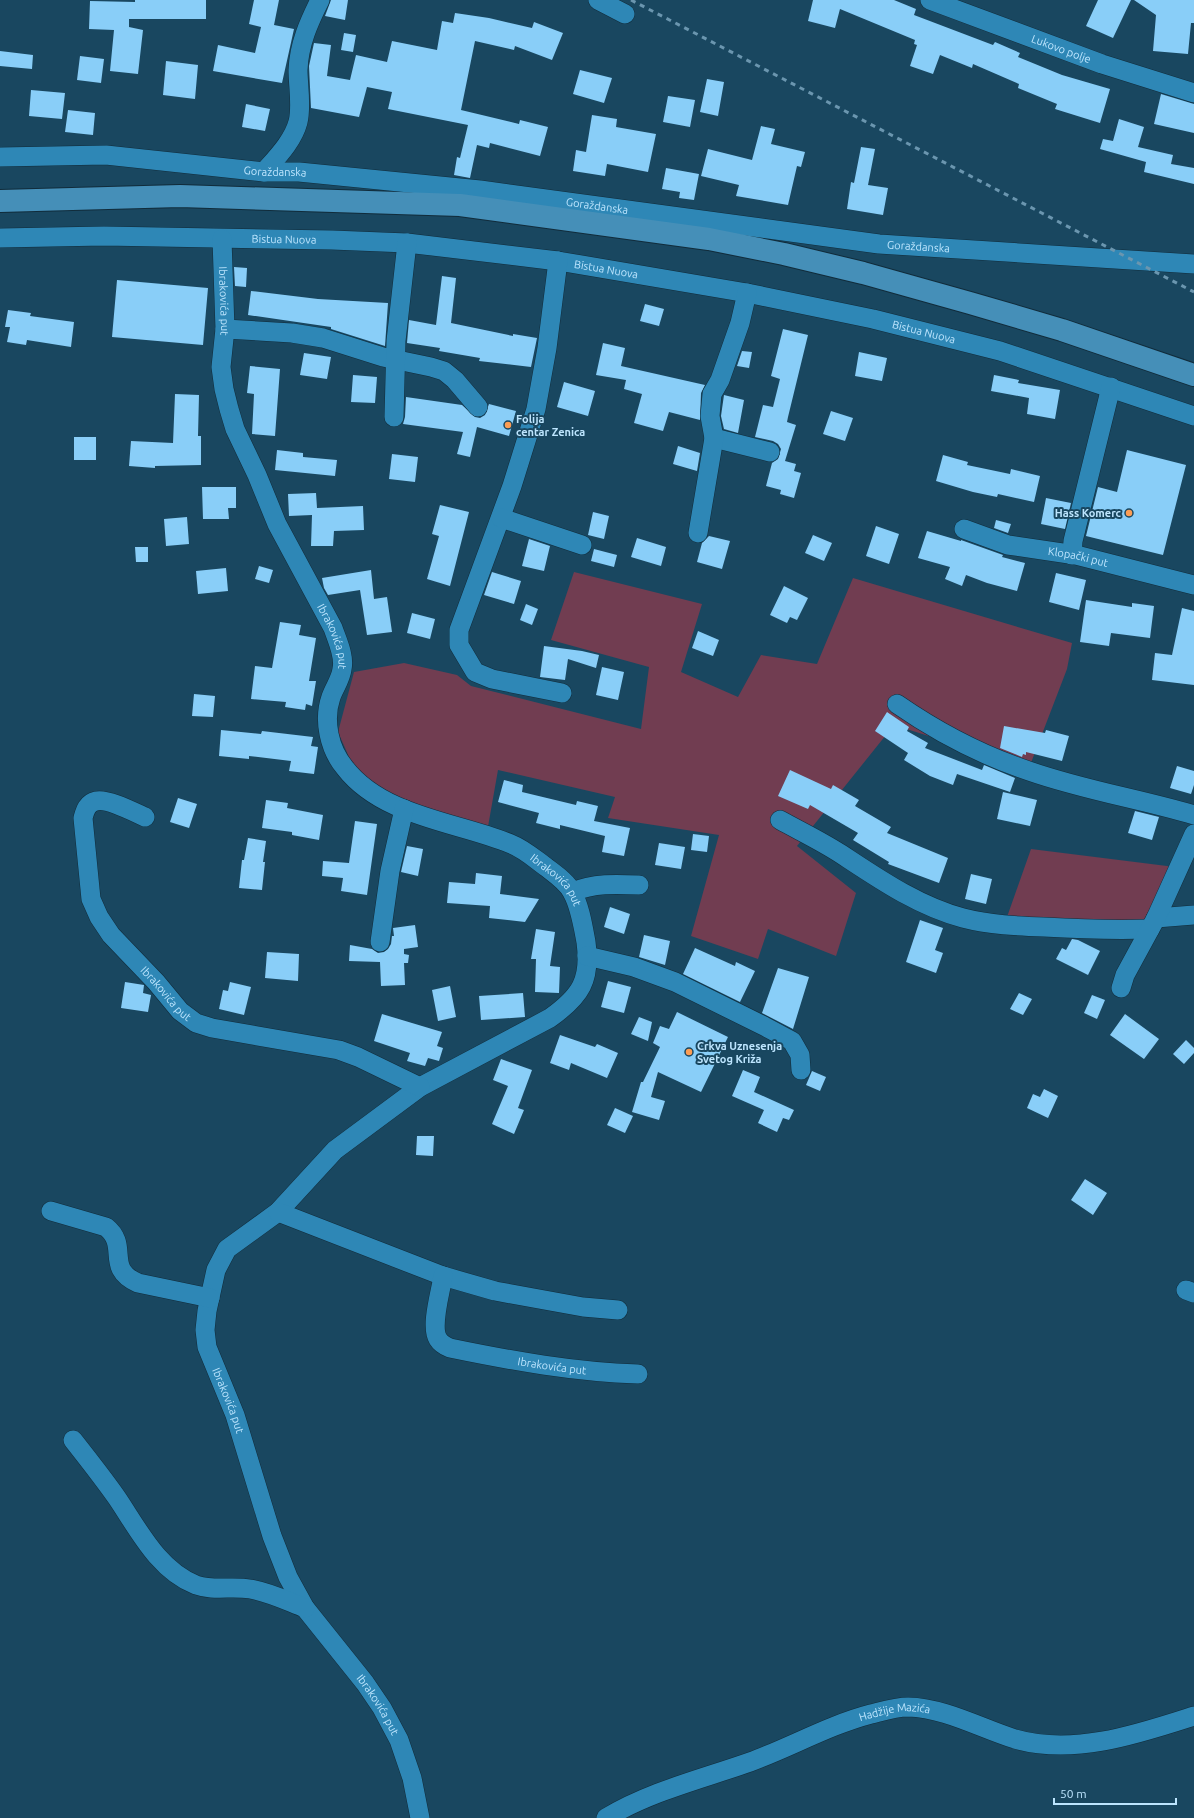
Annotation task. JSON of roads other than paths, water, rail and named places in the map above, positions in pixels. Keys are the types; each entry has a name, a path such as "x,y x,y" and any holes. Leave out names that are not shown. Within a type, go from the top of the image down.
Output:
{"highway":[{"path":"0,201 180,196 460,205 708,239 784,254 863,273 1062,330 1194,375"}],"street":[{"path":"264,172 292,137 299,120 298,68 304,32 320,0"},
{"path":"598,0 625,14"},
{"name":"Lukovo polje","path":"930,0 1102,64 1194,93"},
{"name":"Goraždanska","path":"0,157 106,155 264,172 299,172 480,190 879,244 1194,264"},
{"name":"Bistua Nuova","path":"0,238 104,236 332,240 407,243 558,262 747,293 873,319 1000,351 1194,416"},
{"name":"Ibrakovića put","path":"222,239 225,329 221,367 224,389 235,429 278,524 333,628 338,642 343,662 342,670 327,711 327,727 332,745 344,768 356,780 380,796 404,809 513,844 556,875 572,892 584,934 587,956 586,972 582,985 569,1004 550,1018 420,1087 335,1150 278,1212 227,1249 216,1270 210,1298 205,1330 207,1347 235,1415 272,1536 288,1577 305,1608 365,1683 382,1708 398,1740 412,1778 420,1818"},
{"path":"394,417 395,361 407,243"},
{"path":"558,262 547,348 536,409 501,518 459,630 459,645 475,672 492,679 562,693"},
{"path":"698,533 714,438 710,416 712,394 720,380 740,323 747,293"},
{"path":"225,329 292,333 323,338 395,361 444,371 455,380 478,407"},
{"path":"1072,555 1072,541 1111,387"},
{"path":"714,438 770,452"},
{"path":"501,518 582,545"},
{"name":"Klopački put","path":"964,529 1008,545 1072,555 1194,584"},
{"path":"897,704 915,716 966,744 1029,771 1074,785 1194,815"},
{"name":"Ibrakovića put","path":"145,817 108,802 96,801 86,807 83,818 91,899 99,917 111,935 156,982 180,1011 196,1023 212,1028 339,1050 358,1057 420,1087"},
{"path":"380,942 390,872 404,809"},
{"path":"780,820 839,853 877,879 909,896 962,918 986,923 1018,926 1108,930 1153,924 1194,915"},
{"path":"1121,988 1125,975 1153,924 1194,834"},
{"path":"572,892 580,889 611,884 638,885"},
{"path":"587,956 634,967 675,982 764,1026 792,1041 800,1055 800,1070"},
{"path":"51,1211 106,1227 114,1233 117,1243 119,1266 123,1275 128,1279 138,1283 210,1298"},
{"path":"278,1212 443,1276 495,1291 583,1307 618,1310"},
{"name":"Ibrakovića put","path":"443,1276 435,1325 435,1334 443,1345 450,1348 538,1364 592,1372 638,1374"},
{"path":"73,1440 110,1489 148,1546 165,1564 186,1580 197,1585 209,1587 252,1589 305,1608"},
{"name":"Hadžije Mazića","path":"606,1818 661,1791 752,1761 836,1725 883,1711 907,1707 932,1710 1016,1739 1040,1744 1065,1744 1121,1738 1194,1716"}],"railway":[{"path":"631,0 1194,292"}],"place":[{"name":"Folija centar Zenica","path":"508,425"},
{"name":"Hass Komerc","path":"1129,513"},
{"name":"Crkva Uznesenja Svetog Križa","path":"689,1052"}]}
